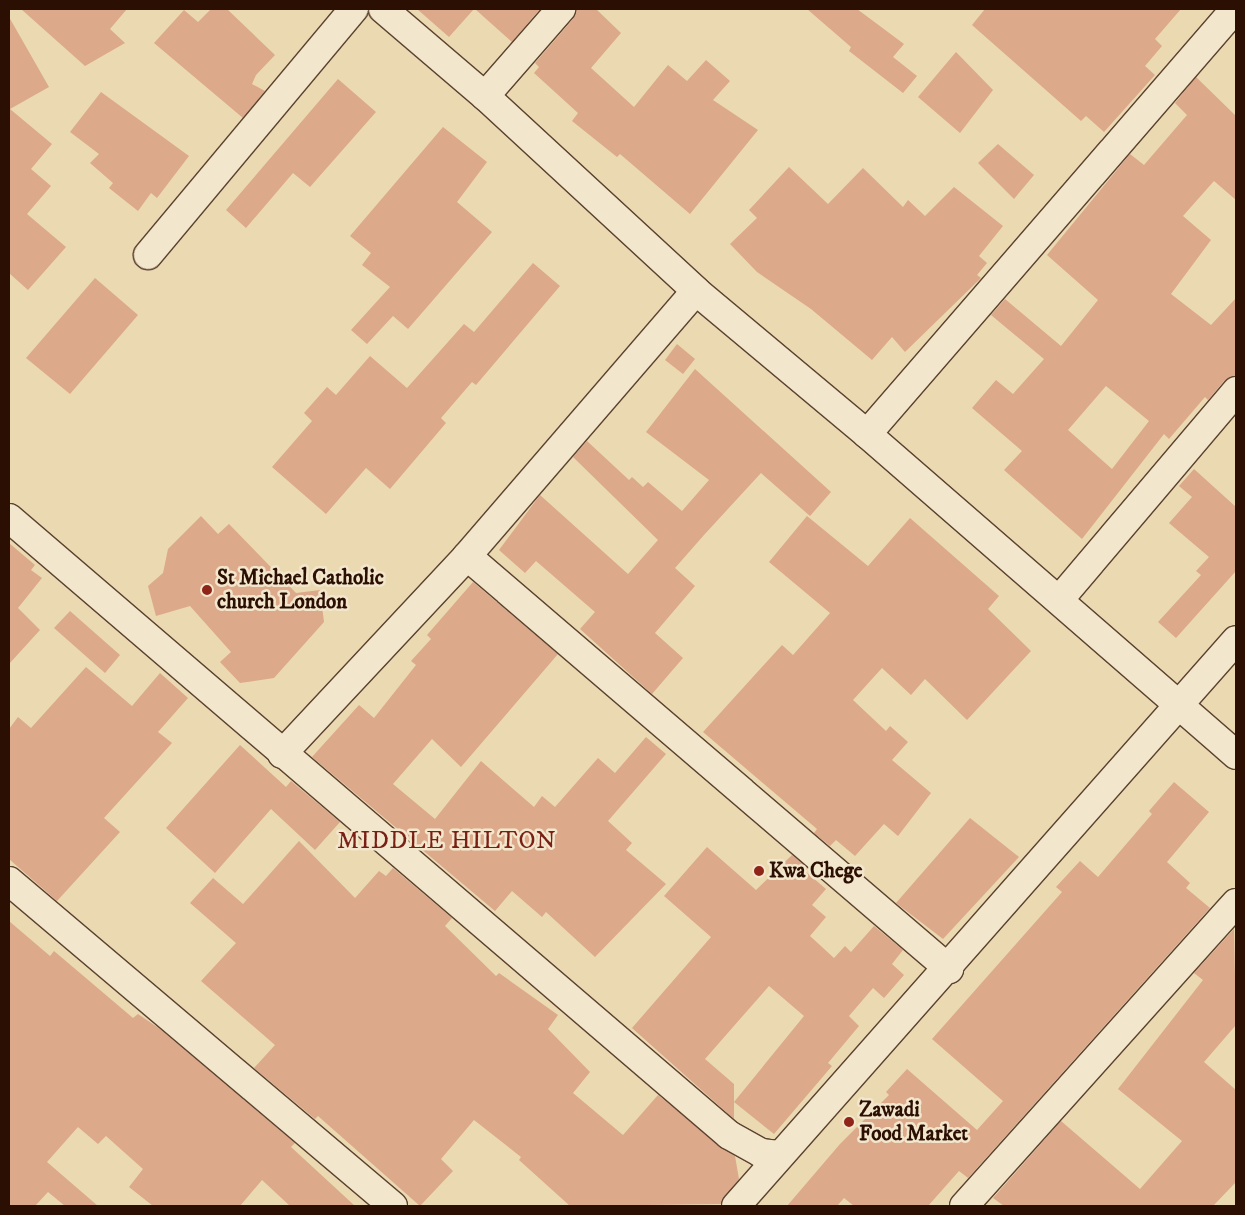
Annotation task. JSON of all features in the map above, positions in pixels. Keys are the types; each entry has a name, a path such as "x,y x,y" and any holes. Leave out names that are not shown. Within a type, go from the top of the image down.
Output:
{"street":[{"path":"148,255 354,9"},
{"path":"383,9 485,96 696,292 868,434 1236,754"},
{"path":"485,96 561,9"},
{"path":"868,434 1235,9"},
{"path":"282,754 466,556 696,292"},
{"path":"1059,600 1236,391"},
{"path":"9,518 282,754 729,1135 761,1153 779,1155"},
{"path":"466,556 949,969"},
{"path":"736,1206 779,1155 949,969 1236,640"},
{"path":"9,881 393,1206"},
{"path":"964,1206 1236,903"}],"building":[{"path":"21,9 127,9 110,29 125,43 85,66"},
{"path":"211,9 227,9 275,55 256,75 252,84 265,91 243,118 154,43 184,10 198,22"},
{"path":"417,9 474,9 449,37"},
{"path":"475,9 540,9 512,42"},
{"path":"576,9 596,9 621,33 591,68 634,107 668,65 687,81 706,60 730,81 713,100 758,130 690,214 620,154 617,157 572,121 578,113 534,73 539,67 535,63 573,19"},
{"path":"807,9 857,9 904,44 893,57 917,76 903,93 849,51 851,47"},
{"path":"985,9 1181,9 1155,39 1162,46 1145,66 1155,75 1104,132 1086,116 1081,121 972,25"},
{"path":"9,17 49,87 10,109 52,144 31,169 51,186 27,214 66,247 28,290 9,273"},
{"path":"956,52 993,90 960,133 918,97"},
{"path":"1196,77 1236,116 1236,200 1214,181 1183,216 1211,240 1171,294 1211,325 1236,298 1236,376 1224,381 1208,400 1205,397 1169,439 1164,434 1082,539 1004,470 1022,451 972,408 996,380 1013,394 1044,359 991,315 1005,299 1061,346 1098,300 1047,255 1130,154 1144,165 1187,115 1175,103","holes":["1106,386 1149,421 1112,469 1068,430"]},
{"path":"338,79 376,112 310,187 293,173 246,228 226,210"},
{"path":"101,92 189,156 157,198 151,193 138,211 109,188 113,183 90,163 99,154 70,132"},
{"path":"443,127 487,162 457,202 492,232 408,329 393,316 367,344 351,330 390,287 362,265 371,253 350,236"},
{"path":"998,144 1034,175 1014,199 978,163"},
{"path":"789,167 828,204 863,168 903,207 908,200 925,216 954,187 1003,226 979,256 987,263 977,275 981,278 905,352 892,337 872,360 811,309 757,272 730,244 757,218 749,210"},
{"path":"533,263 560,286 476,385 472,382 441,418 446,423 390,489 366,468 326,514 272,467 312,421 304,413 327,387 336,395 370,356 407,388 464,324 474,332"},
{"path":"95,278 138,315 70,394 26,358"},
{"path":"677,344 695,359 683,374 665,360"},
{"path":"695,369 831,492 810,516 761,473 704,535 675,568 695,586 655,633 683,658 652,694 580,629 595,612 536,561 525,573 499,550 540,495 628,574 658,540 573,457 587,441 629,480 632,477 643,487 648,482 682,511 709,480 646,432"},
{"path":"1194,469 1236,507 1236,571 1176,638 1158,622 1201,575 1196,571 1209,557 1169,523 1192,497 1179,486"},
{"path":"201,516 218,534 229,524 296,593 320,590 324,622 274,678 240,683 220,662 231,652 190,606 156,616 148,586 163,573 168,549"},
{"path":"807,516 868,566 910,518 999,596 988,609 1031,651 967,720 925,679 911,695 882,668 853,700 886,731 890,726 908,742 892,760 931,793 898,836 884,824 855,856 836,840 830,846 814,833 817,829 703,732 782,645 793,655 830,613 769,562"},
{"path":"9,543 35,565 31,570 42,578 18,608 40,630 9,664"},
{"path":"473,582 558,654 461,767 432,739 393,784 435,819 481,761 534,807 542,796 555,807 598,758 615,773 646,737 666,754 608,821 632,843 626,850 666,884 595,957 546,912 542,917 512,891 495,911 312,757 359,705 374,718 416,665 411,661 431,639 427,635"},
{"path":"70,611 120,655 105,673 54,628"},
{"path":"86,667 132,706 160,673 188,698 158,732 172,743 104,818 120,832 57,901 9,859 9,729 18,717 31,728"},
{"path":"240,745 286,787 291,781 340,822 315,850 271,809 215,873 166,828"},
{"path":"1174,782 1209,812 1167,862 1190,883 1186,888 1210,908 968,1178 959,1171 928,1206 854,1206 844,1198 837,1206 787,1206 840,1144 889,1095 886,1092 907,1069 977,1130 1003,1101 932,1039 1062,892 1056,887 1080,861 1098,877 1152,814 1149,811"},
{"path":"970,818 1019,857 943,939 896,903"},
{"path":"299,841 355,898 379,871 386,876 393,868 452,918 445,926 496,976 499,973 558,1015 548,1029 590,1072 573,1093 623,1135 658,1095 735,1156 739,1179 721,1204 570,1206 519,1160 521,1157 474,1120 441,1159 453,1171 420,1206 318,1116 315,1119 254,1068 275,1045 201,981 236,943 190,903 213,878 243,904"},
{"path":"707,847 756,890 792,855 808,868 805,871 826,889 812,905 826,917 810,936 834,958 845,946 851,952 874,926 903,950 892,964 904,975 884,998 873,988 849,1016 859,1026 828,1063 832,1066 774,1134 734,1102 734,1119 632,1028 711,937 664,896","holes":["769,986 804,1016 734,1102 734,1084 705,1059"]},
{"path":"9,921 50,956 54,951 133,1018 138,1014 160,1029 295,1143 291,1147 355,1206 290,1206 262,1180 240,1206 153,1206 129,1187 143,1169 106,1136 98,1144 78,1127 47,1162 98,1206 65,1206 48,1192 35,1206 9,1206"},
{"path":"1234,929 1236,1025 1204,1062 1236,1090 1236,1182 1213,1206 1004,1206 993,1198 1061,1121 1140,1189 1182,1141 1118,1089 1203,980 1194,973"}],"place":[{"name":"St Michael Catholic church London","path":"207,590"},
{"name":"Kwa Chege","path":"759,871"},
{"name":"Zawadi Food Market","path":"849,1122"}],"district":[{"name":"MIDDLE HILTON","path":"447,842"}]}
